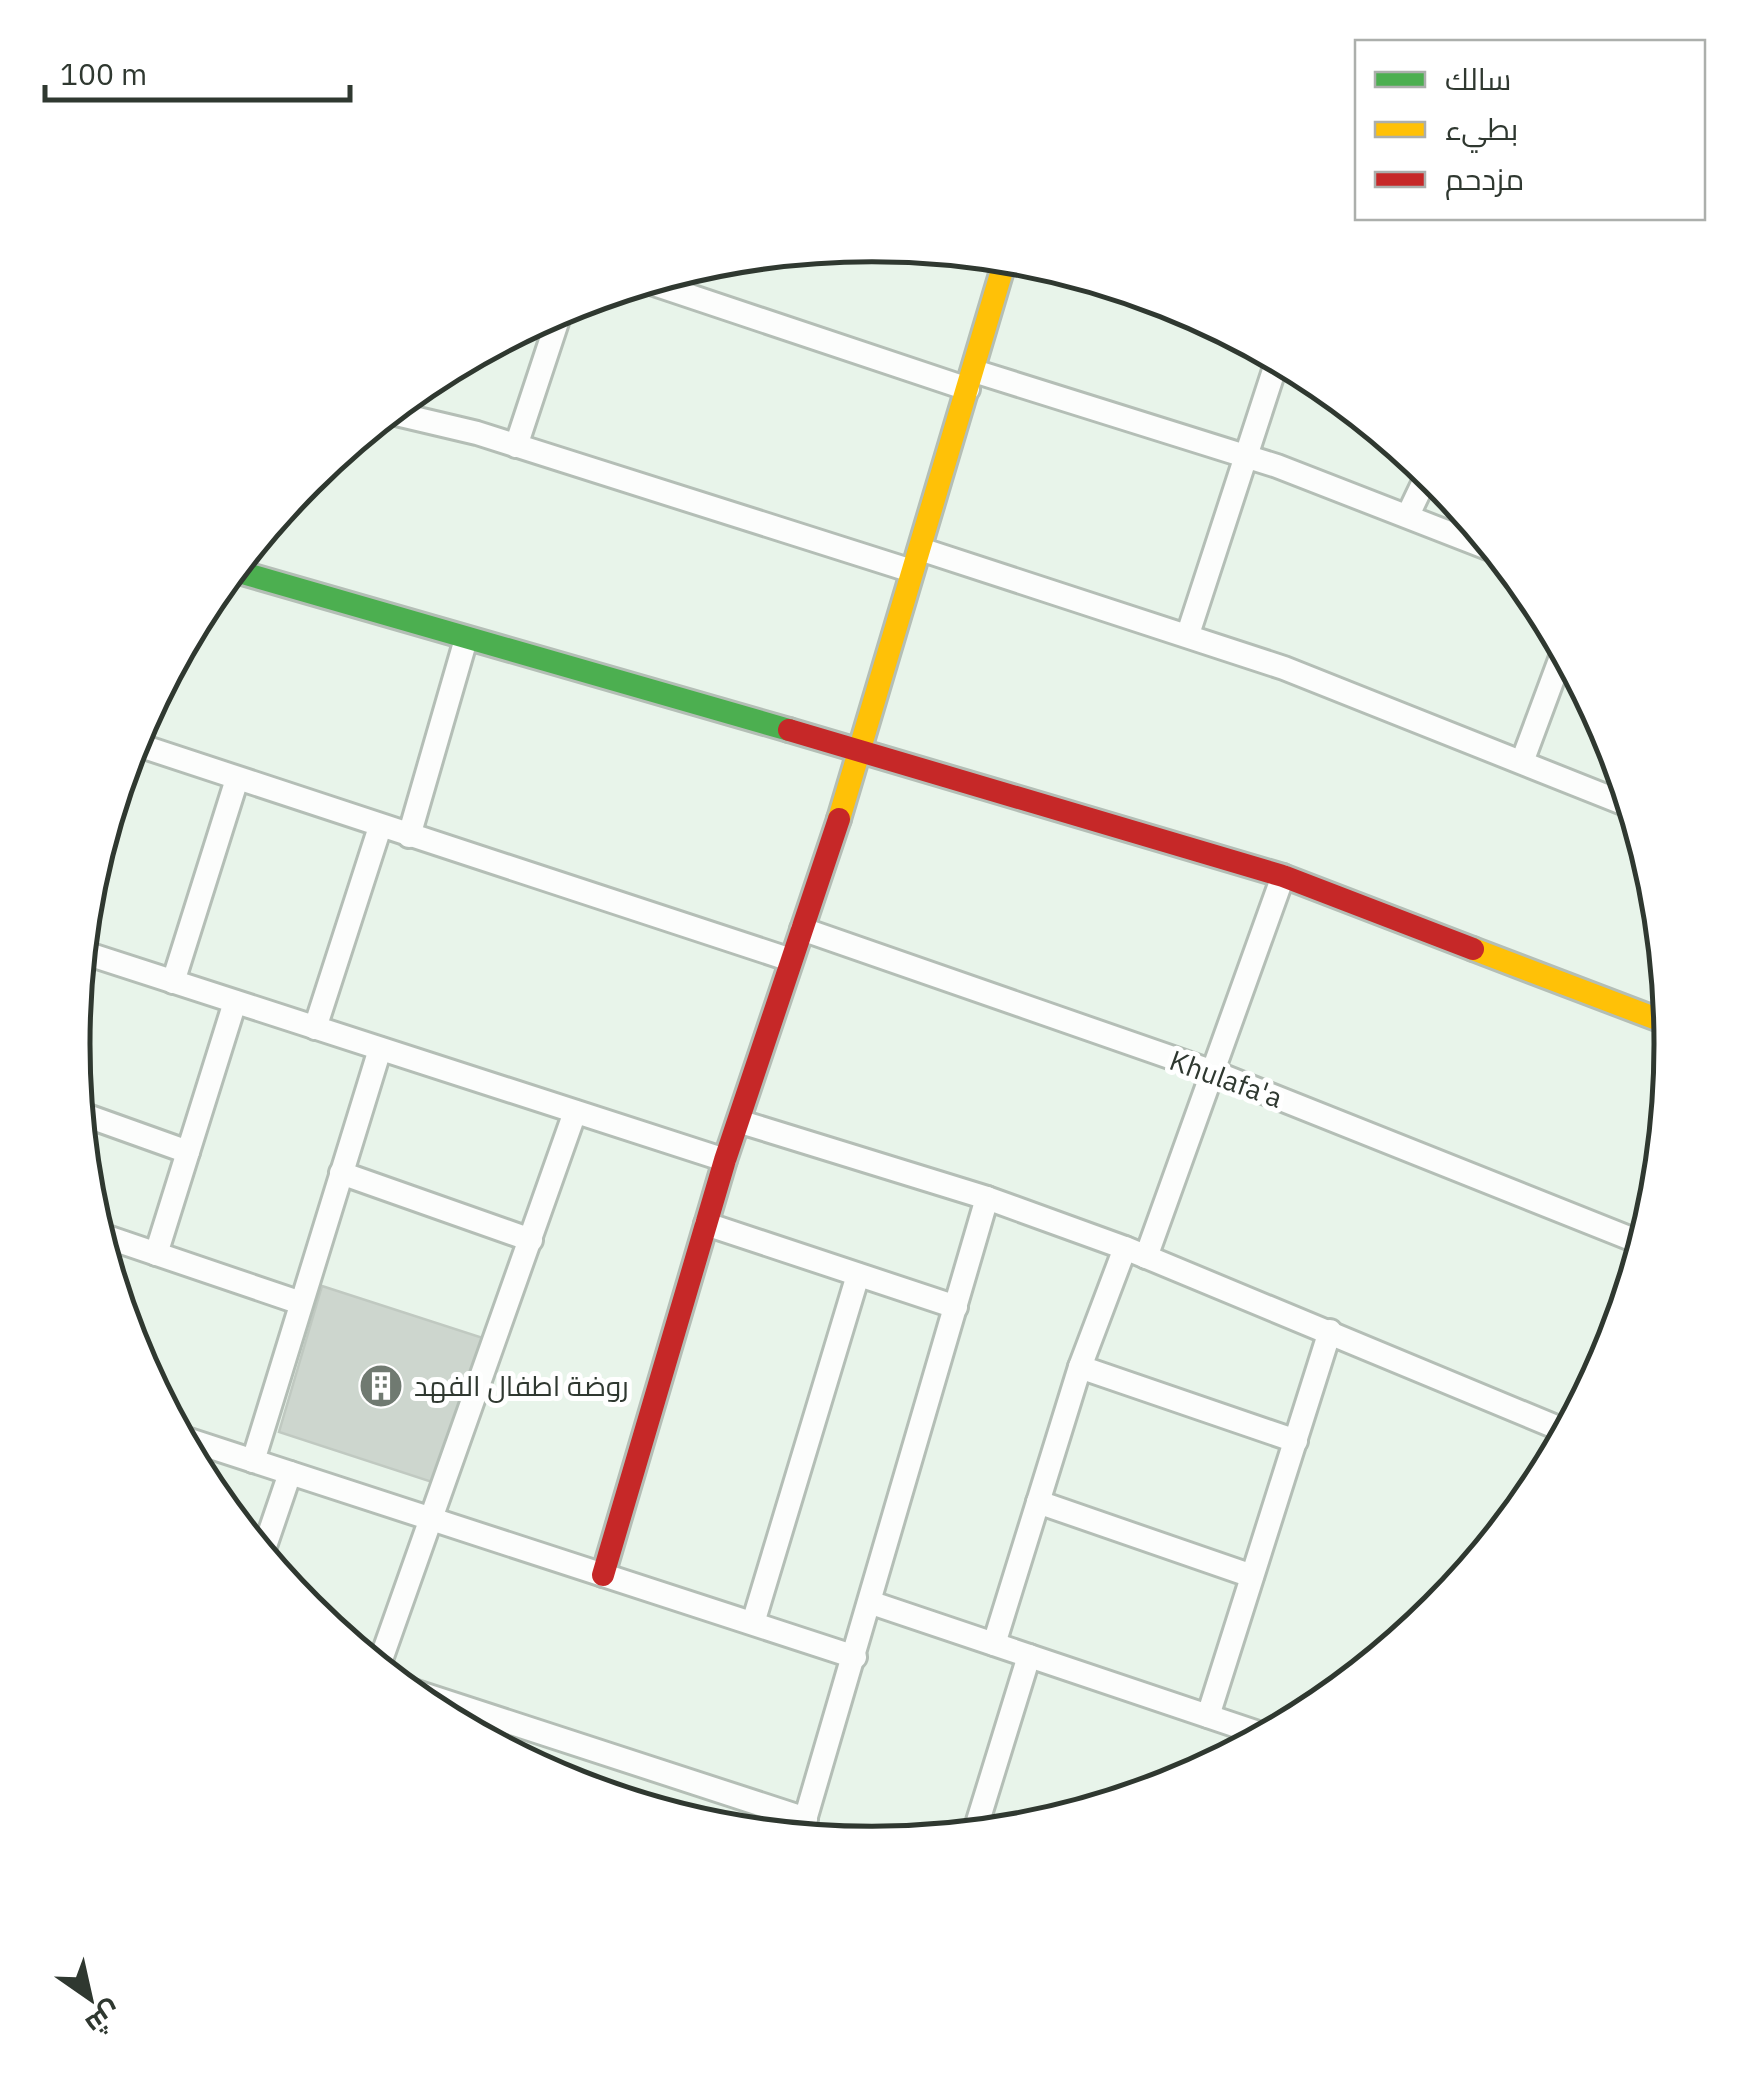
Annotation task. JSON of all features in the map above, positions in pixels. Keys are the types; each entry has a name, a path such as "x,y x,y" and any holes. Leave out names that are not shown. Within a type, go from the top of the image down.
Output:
{"street":[{"path":"603,1575 724,1160 741,1122 861,750 1002,273"},
{"path":"669,288 971,380 1244,456 1471,541"},
{"path":"516,446 555,329"},
{"path":"1188,634 1273,372"},
{"path":"405,417 1188,634 1615,800"},
{"path":"1408,515 1421,487"},
{"path":"247,575 861,750 1283,876 1654,1018"},
{"path":"409,836 466,640"},
{"path":"1522,762 1557,667"},
{"path":"149,749 792,960"},
{"path":"173,982 238,780"},
{"path":"315,1028 380,827"},
{"path":"994,1644 1080,1367 1136,1253 1213,1072 1283,876"},
{"name":"Khulafa'a","path":"802,929 1213,1072 1630,1238"},
{"path":"96,956 724,1160"},
{"path":"156,1254 235,1002"},
{"path":"252,1461 380,1049"},
{"path":"383,1654 434,1520 575,1112"},
{"path":"94,1118 188,1152"},
{"path":"741,1122 987,1198 1136,1253 1555,1426"},
{"path":"341,1173 531,1240"},
{"path":"810,1824 987,1198"},
{"path":"706,1224 956,1307"},
{"path":"115,1240 301,1303"},
{"path":"754,1624 858,1275"},
{"path":"1208,1716 1330,1332"},
{"path":"1080,1367 1296,1441"},
{"path":"200,1444 855,1657"},
{"path":"267,1539 290,1473"},
{"path":"1038,1502 1252,1576"},
{"path":"872,1603 1208,1716 1243,1733"},
{"path":"979,1819 1029,1656"},
{"path":"457,1707 776,1821"}],"building":[{"name":"روضة اطفال الفهد","path":"322,1286 486,1339 435,1483 279,1432"}],"traffic: fast":[{"path":"247,574 789,730"}],"traffic: slow":[{"path":"839,819 1001,273"},
{"path":"1473,949 1654,1018"}],"traffic: jam":[{"path":"789,730 1283,876 1473,949"},
{"path":"603,1575 725,1160 839,819"}],"place":[{"name":"روضة اطفال الفهد","path":"381,1386"}]}
